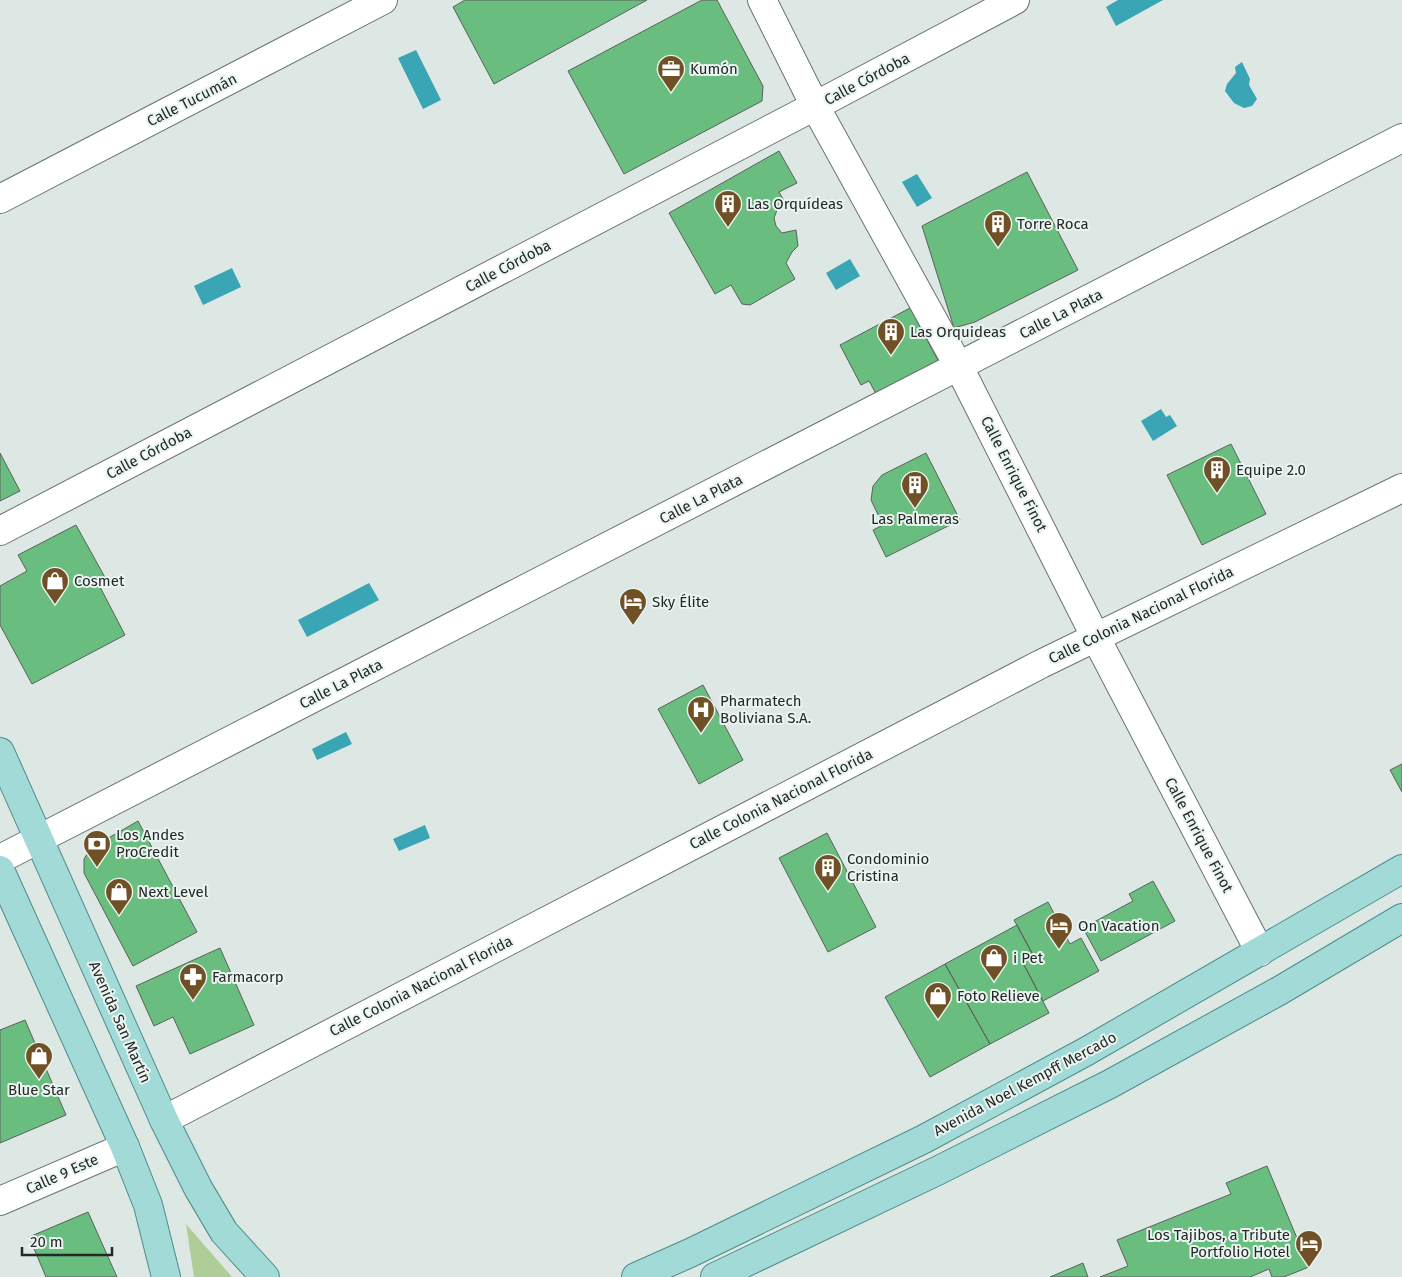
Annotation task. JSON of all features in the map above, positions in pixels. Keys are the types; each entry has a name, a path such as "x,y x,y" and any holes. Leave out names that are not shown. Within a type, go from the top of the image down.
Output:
{"main road":[{"name":"Avenida San Martín","path":"0,752 164,1120 198,1188 224,1232 265,1277"},
{"name":"Avenida Noel Kempff Mercado","path":"636,1277 690,1253 932,1134 1087,1052 1402,869"},
{"path":"0,870 125,1147 148,1205 166,1277"},
{"path":"715,1277 936,1171 1110,1084 1278,991 1402,918"}],"street":[{"name":"Calle Tucumán","path":"0,199 384,0"},
{"name":"Calle Enrique Finot","path":"762,0 815,106 959,367 1096,638 1260,952"},
{"name":"Calle Córdoba","path":"0,531 815,106 1014,0"},
{"name":"Calle La Plata","path":"0,860 1402,138"},
{"name":"Calle Colonia Nacional Florida","path":"164,1120 1041,664 1402,488"},
{"name":"Calle 9 Este","path":"0,1201 125,1147"}],"green space":[{"path":"186,1224 232,1277 194,1277"}],"water":[{"path":"1118,0 1163,0 1116,26 1106,7"},
{"path":"416,50 441,100 423,109 398,58"},
{"path":"1242,62 1250,79 1249,85 1257,99 1252,106 1244,108 1234,103 1225,91 1227,84 1236,73 1235,67"},
{"path":"917,174 932,198 917,207 902,182"},
{"path":"850,259 860,276 836,290 826,273"},
{"path":"232,268 241,287 203,305 194,286"},
{"path":"1161,409 1166,417 1170,415 1177,426 1153,441 1141,421"},
{"path":"369,583 379,600 307,637 298,620"},
{"path":"346,732 352,744 317,760 312,749"},
{"path":"425,825 430,838 399,851 393,839"}],"building":[{"path":"465,0 647,0 494,84 453,7"},
{"name":"Kumón","path":"702,0 717,0 763,86 762,101 624,174 568,71"},
{"name":"Las Orquídeas","path":"779,151 797,183 779,192 786,204 777,210 774,218 776,226 782,233 796,230 798,246 786,263 795,279 750,305 742,304 731,285 715,294 669,213"},
{"name":"Torre Roca","path":"1027,172 1078,270 975,322 954,328 922,226"},
{"name":"Las Orquideas","path":"910,308 942,368 880,401 869,381 861,385 840,345"},
{"name":"Equipe 2.0","path":"1231,444 1266,514 1202,545 1167,475"},
{"path":"0,453 20,491 0,501"},
{"name":"Las Palmeras","path":"926,453 960,520 886,557 873,530 883,525 871,500 873,486 882,475"},
{"name":"Cosmet","path":"76,525 107,581 99,585 125,635 32,684 0,625 0,586 27,571 18,555"},
{"name":"Pharmatech Boliviana S.A.","path":"703,685 743,760 699,784 658,709"},
{"path":"1402,764 1402,792 1390,770"},
{"path":"138,821 197,932 133,966 84,873 84,859 91,848"},
{"name":"Condominio Cristina","path":"827,833 876,927 828,952 779,858"},
{"path":"1153,881 1175,921 1101,961 1083,928 1133,901 1129,894"},
{"name":"On Vacation","path":"1048,902 1070,944 1081,938 1099,971 1043,1001 1022,961 1033,955 1014,920"},
{"name":"i Pet","path":"1017,925 1033,955 1022,961 1049,1013 990,1044 945,964"},
{"name":"Farmacorp","path":"220,948 254,1025 190,1054 173,1017 154,1026 136,986"},
{"name":"Foto Relieve","path":"945,964 990,1044 930,1077 885,997"},
{"path":"25,1020 66,1115 0,1143 0,1030"},
{"path":"1267,1166 1309,1267 1284,1277 1272,1277 1269,1269 1250,1277 1100,1277 1128,1266 1117,1240 1231,1194 1226,1183"},
{"path":"88,1212 117,1277 46,1277 29,1237"},
{"path":"1083,1263 1088,1277 1050,1277"}],"place":[{"name":"Kumón","path":"671,93"},
{"name":"Las Orquídeas","path":"728,228"},
{"name":"Torre Roca","path":"998,248"},
{"name":"Las Orquideas","path":"891,356"},
{"name":"Equipe 2.0","path":"1217,494"},
{"name":"Las Palmeras","path":"915,509"},
{"name":"Cosmet","path":"55,605"},
{"name":"Sky Élite","path":"633,626"},
{"name":"Pharmatech Boliviana S.A.","path":"701,734"},
{"name":"Los Andes ProCredit","path":"97,868"},
{"name":"Condominio Cristina","path":"828,892"},
{"name":"Next Level","path":"119,916"},
{"name":"On Vacation","path":"1059,950"},
{"name":"i Pet","path":"994,982"},
{"name":"Farmacorp","path":"193,1001"},
{"name":"Foto Relieve","path":"938,1020"},
{"name":"Blue Star","path":"39,1080"},
{"name":"Los Tajibos, a Tribute Portfolio Hotel","path":"1309,1268"}]}
